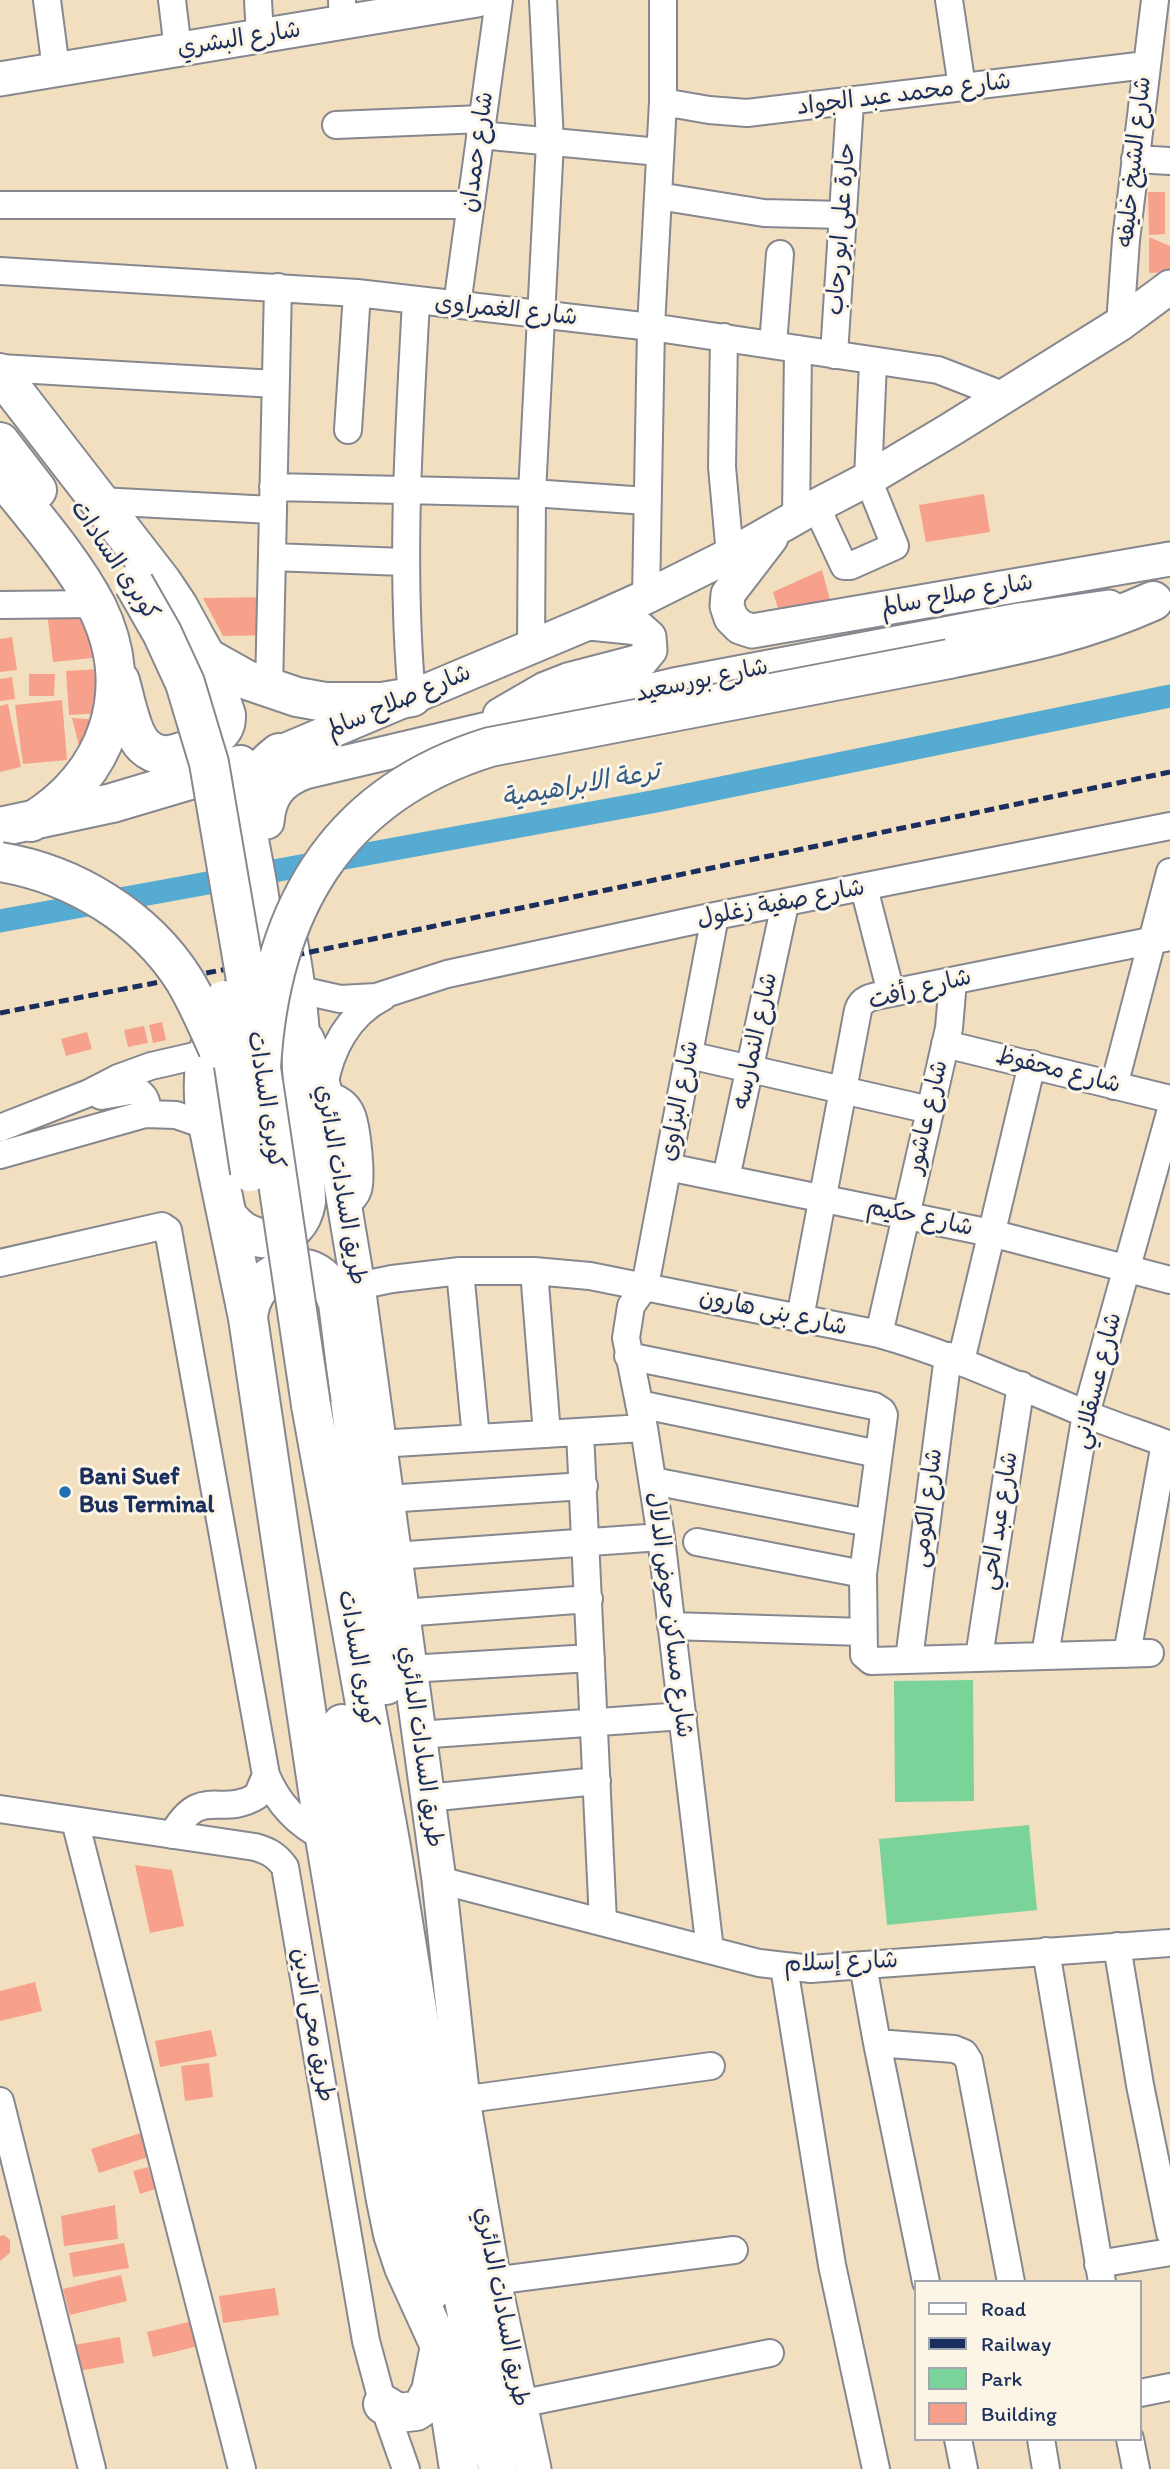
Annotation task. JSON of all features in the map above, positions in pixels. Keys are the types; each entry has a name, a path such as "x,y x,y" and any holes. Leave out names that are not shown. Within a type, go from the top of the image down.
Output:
{"highway":[{"path":"0,370 173,598 206,657 226,715 226,724 214,738 174,755 153,752 144,746 138,738 106,629 115,595 53,540 0,474"},
{"name":"كوبرى السادات","path":"0,408 85,515 115,595 160,682 181,747 249,1080 300,1409 377,1851"},
{"name":"كوبرى السادات","path":"0,442 115,595"},
{"path":"249,1080 264,1025 271,984 295,913 310,883 349,830 373,807 418,776 458,757 489,747 1056,637 1162,600"},
{"path":"206,657 269,689 296,697 344,703 382,702 412,697"},
{"path":"15,825 48,812 70,794 95,760 103,746 112,716 116,669"},
{"path":"227,1215 241,1231 261,1239 272,1238 290,1231 304,1217 306,1202 300,1027 292,956 270,910 257,825 245,806 258,772 279,753"},
{"name":"شارع صلاح سالم","path":"15,825 136,796 279,753"},
{"name":"كوبرى السادات","path":"0,862 37,870 85,890 108,904 150,938 184,980 204,1015 249,1080"},
{"path":"270,910 261,935 258,963 251,979 218,1028 206,1054 202,1082 208,1126 248,1318 325,1838 393,2234 404,2267 457,2346 519,2404"},
{"path":"248,1318 253,1293 262,1281 275,1272 290,1269 306,1270 320,1276 350,1300 379,1444"},
{"path":"350,1300 390,1724 393,1786 377,1851"},
{"name":"طريق السادات الدائري","path":"377,1851 448,2102 478,2283 457,2346 498,2469"},
{"name":"طريق السادات الدائري","path":"377,1851 457,2346 459,2469"},
{"path":"383,2404 398,2413 416,2411 423,2406 457,2346"}],"main road":[{"name":"شارع البشري","path":"0,79 260,36 343,11 477,0"},
{"name":"شارع صلاح سالم","path":"279,753 588,623 730,555 868,479 1005,396 1120,324 1170,287"},
{"name":"شارع صلاح سالم","path":"797,517 729,593 727,606 731,618 740,627 752,631 1170,559"},
{"name":"شارع بورسعيد","path":"257,825 273,796 292,776 674,685 1030,618 1162,600"},
{"path":"482,730 545,689 568,680 641,661 650,650 649,637 639,628 588,623"},
{"name":"طريق السادات الدائري","path":"300,1027 314,1055 324,1092 344,1207 350,1300"},
{"name":"طريق السادات الدائري","path":"379,1444 439,1880 448,2102"},
{"name":"طريق السادات الدائري","path":"478,2283 519,2404 534,2469"}],"street":[{"path":"47,0 56,69"},
{"path":"172,0 178,50"},
{"path":"258,0 260,36"},
{"name":"شارع حمدان","path":"457,305 499,0"},
{"path":"531,647 532,493 550,142 543,0"},
{"path":"646,597 651,327 663,102 663,0"},
{"path":"949,0 962,87"},
{"name":"شارع الشيخ خليفه","path":"1120,324 1135,159 1155,0"},
{"name":"شارع محمد عبد الجواد","path":"663,102 747,113 850,103 1146,65"},
{"name":"حارة على ابو رحاب","path":"834,355 850,103"},
{"path":"336,125 481,127 550,142 659,152"},
{"path":"1135,159 1170,161"},
{"path":"658,196 764,213 843,215"},
{"path":"0,205 471,205"},
{"path":"780,254 797,517 844,566 894,548 895,542 868,479 873,362"},
{"name":"شارع الغمراوى","path":"0,271 357,293 651,327 938,370 1005,396"},
{"path":"269,689 278,287"},
{"path":"348,430 357,293"},
{"path":"412,697 406,634 404,562 415,301"},
{"path":"724,337 722,467 730,555"},
{"path":"0,370 275,383"},
{"path":"99,501 273,498 406,489 532,493 647,501"},
{"path":"272,557 404,562"},
{"path":"0,605 115,595"},
{"name":"شارع صفية زغلول","path":"295,986 340,999 376,997 447,974 715,916 1170,826"},
{"path":"1114,1086 1162,939 1170,873"},
{"path":"864,888 891,993"},
{"name":"شارع النمارسه","path":"726,1178 785,904"},
{"name":"شارع البزاوى","path":"645,1286 715,916"},
{"name":"شارع رأفت","path":"800,1318 859,1005 866,999 891,993 1162,939"},
{"name":"شارع عاشور","path":"879,1334 945,1044 953,981"},
{"name":"شارع صفية زغلول","path":"324,1092 332,1053 340,1037 363,1010 394,992"},
{"path":"0,1128 151,1066 206,1054 300,1027"},
{"name":"شارع محفوظ","path":"945,1044 1169,1097"},
{"path":"689,1055 930,1110"},
{"name":"شارع الكومى","path":"909,1659 954,1359 991,1233 1032,1064"},
{"path":"81,1097 136,1090 147,1103 145,1114"},
{"name":"شارع عسقلاني","path":"1045,1655 1086,1414 1169,1097"},
{"path":"0,1155 145,1114 176,1115 208,1126"},
{"name":"شارع حكيم","path":"668,1167 991,1233 1170,1280"},
{"path":"0,1263 162,1226 168,1230 265,1775 288,1812 305,1827 325,1838"},
{"path":"460,1271 476,1438"},
{"name":"شارع بنى هارون","path":"350,1300 392,1279 460,1271 534,1271 590,1276 879,1334 954,1359 1086,1414 1167,1444"},
{"path":"534,1271 547,1434"},
{"name":"شارع مساكن حوض الدلال","path":"645,1286 631,1306 626,1338 661,1537 710,1950"},
{"path":"628,1356 878,1408 884,1416 863,1574 866,1659 1138,1653 1167,1444"},
{"name":"شارع عبد الحي","path":"979,1657 1021,1385"},
{"path":"379,1444 580,1432 641,1416 877,1454"},
{"path":"580,1432 603,1922"},
{"path":"653,1481 869,1523"},
{"path":"386,1499 584,1486"},
{"path":"394,1556 661,1537"},
{"path":"696,1542 863,1574"},
{"path":"402,1612 589,1599"},
{"path":"671,1626 863,1632"},
{"path":"409,1669 591,1658"},
{"path":"418,1735 682,1716"},
{"path":"173,1835 181,1820 198,1807 208,1804 237,1805 257,1796 265,1775"},
{"path":"427,1798 597,1782"},
{"name":"طريق محى الدين","path":"0,1810 267,1850 285,1867 366,2341 383,2404 406,2469"},
{"path":"75,1821 242,2469"},
{"name":"شارع إسلام","path":"439,1880 785,1967 811,1969 1170,1943"},
{"path":"1117,1946 1140,2085 1170,2233"},
{"path":"1046,1951 1100,2273 1170,2252"},
{"path":"863,1965 926,2280"},
{"path":"785,1967 832,2265 876,2469"},
{"path":"877,2043 954,2049 964,2053 969,2061 1011,2280"},
{"path":"448,2102 711,2066"},
{"path":"0,2101 92,2469"},
{"path":"478,2283 734,2250"},
{"path":"519,2404 770,2353"},
{"path":"1142,2393 1170,2387"},
{"path":"958,2441 964,2469"},
{"path":"1041,2441 1046,2469"},
{"path":"1130,2441 1136,2469"}],"green space":[{"path":"973,1680 974,1801 895,1802 894,1681"},
{"path":"1029,1825 1037,1910 887,1925 879,1839"}],"building":[{"path":"1148,192 1165,192 1165,234 1149,235"},
{"path":"1149,237 1170,246 1170,272 1149,273"},
{"path":"984,494 990,532 926,542 919,505"},
{"path":"822,570 832,607 781,618 773,592"},
{"path":"275,597 276,635 223,636 203,598"},
{"path":"111,605 131,654 53,662 47,612"},
{"path":"12,637 17,670 0,672 0,639"},
{"path":"115,668 118,712 69,715 66,671"},
{"path":"29,674 55,674 54,696 29,696"},
{"path":"12,677 15,699 0,701 0,679"},
{"path":"62,700 67,760 23,764 15,705"},
{"path":"8,704 21,767 0,772 0,706"},
{"path":"72,718 103,720 81,754"},
{"path":"162,1022 166,1040 153,1043 149,1025"},
{"path":"144,1026 148,1043 128,1047 124,1030"},
{"path":"87,1032 92,1049 66,1056 61,1039"},
{"path":"135,1865 172,1870 184,1926 150,1933"},
{"path":"35,1982 42,2011 0,2021 0,1991"},
{"path":"211,2030 217,2056 160,2067 155,2041"},
{"path":"209,2063 213,2097 185,2101 181,2066"},
{"path":"147,2131 154,2155 99,2173 91,2149"},
{"path":"148,2167 155,2189 140,2194 133,2171"},
{"path":"115,2205 118,2239 64,2246 61,2216"},
{"path":"4,2235 10,2240 10,2253 0,2261 0,2236"},
{"path":"124,2243 129,2268 73,2277 69,2253"},
{"path":"121,2275 127,2301 70,2315 63,2289"},
{"path":"275,2288 279,2315 223,2323 219,2296"},
{"path":"205,2318 211,2343 153,2357 147,2332"},
{"path":"120,2337 124,2363 78,2371 74,2345"}],"waterway":[{"name":"ترعة الابراهيمية","path":"0,921 657,801 1170,696"}],"railway":[{"path":"0,1013 258,963 1170,772"}],"place":[{"name":"Bani Suef Bus Terminal","path":"65,1492"}]}
